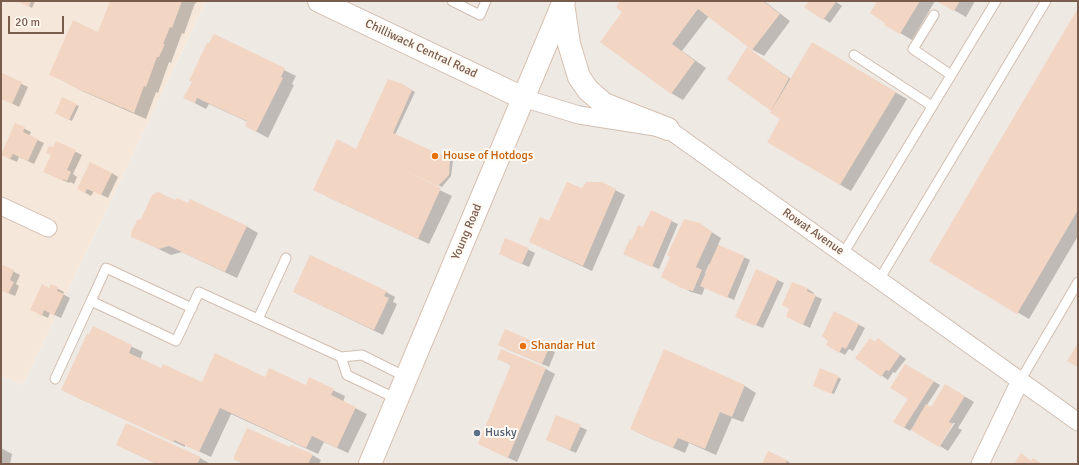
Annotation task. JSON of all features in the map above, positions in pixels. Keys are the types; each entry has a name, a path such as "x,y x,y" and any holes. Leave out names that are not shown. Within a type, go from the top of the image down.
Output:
{"main road":[{"name":"Chilliwack Central Road","path":"319,1 523,98"},
{"name":"Young Road","path":"370,464 564,2"},
{"path":"564,2 569,44 579,77 588,90 604,104 668,129"}],"street":[{"name":"Rowat Avenue","path":"523,98 579,115 668,129 1078,422"},
{"path":"1,206 48,228"},
{"path":"980,464 1020,381"}],"lane":[{"path":"452,1 480,15 486,1"},
{"path":"843,254 996,1"},
{"path":"879,280 1046,1"},
{"path":"934,15 913,49 951,75"},
{"path":"854,55 932,106"},
{"path":"258,319 286,258"},
{"path":"55,379 106,268 192,308"},
{"path":"1020,381 1078,282"},
{"path":"91,301 176,341 199,292 341,357 362,355 406,377"},
{"path":"341,357 347,376 397,399"}],"shaded area":[{"path":"1,1 206,1 23,385 1,376"},
{"path":"206,1 1078,1 1078,464 1,464 1,376 23,385"}],"building":[{"path":"31,1 29,7 18,2"},
{"path":"110,1 182,1 172,28 170,27 163,44 165,44 159,57 157,57 146,87 144,86 134,113 49,75 73,20 98,32"},
{"path":"620,1 763,1 780,14 752,50 698,9 672,44 695,61 671,94 600,42 622,12 616,7"},
{"path":"809,1 836,2 823,20 804,7"},
{"path":"877,1 920,1 900,34 884,25 885,23 870,13"},
{"path":"936,1 960,1 954,11"},
{"path":"1078,8 1078,210 1017,314 929,261"},
{"path":"214,34 285,68 281,77 283,78 256,132 245,126 247,121 197,98 195,103 183,98 192,82 189,81 207,43 209,43"},
{"path":"812,42 896,92 840,185 767,142 780,119 770,113"},
{"path":"747,47 789,78 771,111 727,79"},
{"path":"2,73 22,82 12,104 1,99"},
{"path":"388,79 400,83 412,90 393,133 450,159 449,175 438,186 390,164 441,188 418,239 313,190 337,139 356,149"},
{"path":"62,97 77,104 69,120 55,113"},
{"path":"15,123 25,127 23,132 38,139 28,161 13,154 10,159 1,155"},
{"path":"56,141 76,150 67,170 71,172 67,181 63,179 63,181 43,172 51,155 46,153 49,146 53,147"},
{"path":"90,162 112,173 101,195 87,189 85,193 77,189"},
{"path":"567,182 582,188 586,182 602,182 616,189 583,266 529,242 540,217 549,221"},
{"path":"158,192 175,200 177,198 188,203 190,199 247,226 225,272 169,246 159,249 131,237 131,233 137,220 141,219 152,195"},
{"path":"651,210 672,220 652,267 623,254 630,239 632,240 638,225 643,227"},
{"path":"684,219 700,223 712,232 696,267 702,270 693,291 681,288 661,277 670,257 667,255"},
{"path":"505,238 529,248 522,264 499,254"},
{"path":"718,245 745,256 727,298 700,286"},
{"path":"310,255 387,291 384,296 389,298 374,330 293,292"},
{"path":"1,264 14,270 10,280 14,282 8,294 1,290"},
{"path":"756,269 778,279 756,326 735,317"},
{"path":"792,282 808,288 807,291 816,295 803,325 786,317 789,309 782,305"},
{"path":"42,284 49,288 51,284 58,287 57,291 64,294 54,315 44,310 42,315 30,310"},
{"path":"834,311 859,324 846,349 842,347 839,353 826,345 828,341 822,336"},
{"path":"93,326 132,345 129,353 161,368 163,364 202,382 215,353 265,377 269,368 306,385 309,377 334,389 331,395 356,407 337,448 312,436 306,448 220,408 199,452 174,440 173,442 61,390 87,334 89,335"},
{"name":"Shandar Hut","path":"505,329 549,348 542,364 498,345"},
{"path":"870,338 875,342 878,338 900,355 889,371 886,370 881,377 855,358"},
{"path":"1078,343 1078,367 1067,361"},
{"path":"501,349 546,368 508,458 478,444 511,365 497,359"},
{"path":"664,349 745,385 732,417 720,412 705,449 678,438 673,448 630,429"},
{"path":"905,364 934,381 904,428 893,422 908,399 890,388"},
{"path":"820,368 839,376 831,394 813,386"},
{"path":"945,384 965,396 949,422 953,424 939,447 911,430 926,404 931,407"},
{"path":"556,415 581,425 570,450 546,440"},
{"path":"126,423 201,457 197,464 157,464 116,445"},
{"path":"247,428 290,447 291,445 313,454 308,464 244,464 233,459"},
{"path":"768,451 787,460 786,464 762,464"},
{"path":"1021,453 1031,461 1033,458 1042,464 1014,464"}],"place":[{"name":"House of Hotdogs","path":"435,156"},
{"name":"Shandar Hut","path":"523,346"},
{"name":"Husky","path":"477,433"}]}
